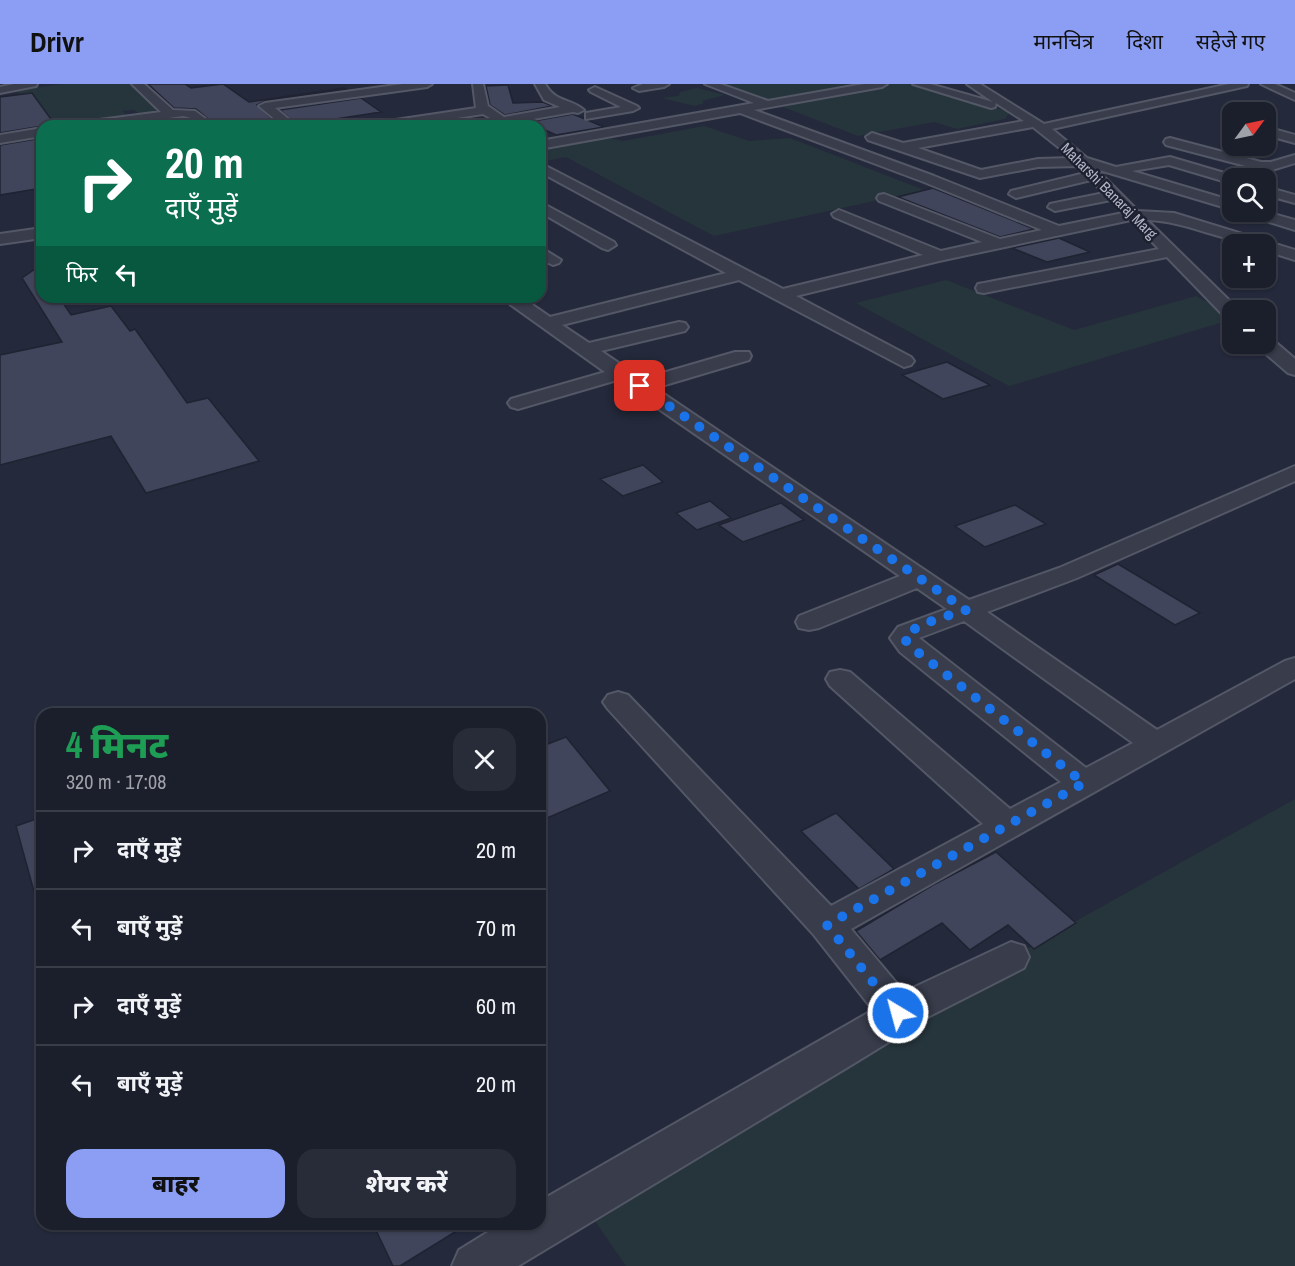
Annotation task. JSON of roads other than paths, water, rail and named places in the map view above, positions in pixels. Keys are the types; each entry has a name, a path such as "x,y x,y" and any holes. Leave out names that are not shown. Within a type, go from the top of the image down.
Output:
{"street":[{"path":"0,90 33,84"},
{"path":"137,84 171,114"},
{"path":"342,84 315,88 348,106"},
{"path":"282,120 265,106 427,84"},
{"path":"478,84 483,110"},
{"path":"540,84 548,98 623,130"},
{"path":"639,88 664,84"},
{"path":"710,84 766,104"},
{"path":"546,142 882,84"},
{"path":"918,84 996,107 1010,108"},
{"name":"Maharshi Banaraj Marg","path":"972,84 1038,125 1083,162 1222,304"},
{"path":"901,148 1146,107 1244,84"},
{"path":"1266,84 1295,97"},
{"path":"574,123 633,108 600,86"},
{"path":"276,116 419,96"},
{"path":"409,120 483,110 502,120 575,108"},
{"path":"738,109 929,179 1060,232"},
{"path":"128,120 191,113 201,120"},
{"path":"0,139 36,133"},
{"path":"1276,134 1295,139"},
{"path":"867,136 980,174 1038,163 1083,162 1222,203"},
{"path":"1031,141 1054,137"},
{"path":"1170,142 1261,166 1272,166 1295,158"},
{"path":"1276,151 1295,158"},
{"path":"931,158 963,153"},
{"path":"1116,170 1170,161 1222,177"},
{"path":"546,170 904,362"},
{"path":"1016,194 1094,175"},
{"path":"1276,193 1295,200"},
{"path":"1055,207 1115,195"},
{"path":"855,221 883,209 909,208 1000,244"},
{"path":"546,209 608,245"},
{"path":"839,214 939,256"},
{"path":"781,295 939,256 1135,215 1169,216 1228,234"},
{"path":"1276,219 1295,225"},
{"path":"0,240 36,234"},
{"path":"1276,249 1295,255"},
{"path":"984,288 1170,252"},
{"path":"548,323 742,274"},
{"path":"518,303 966,610 1156,744"},
{"path":"587,349 679,327"},
{"path":"1276,353 1295,369"},
{"path":"518,403 742,356"},
{"path":"1084,783 910,646 904,638 908,633 919,628 1068,573 1295,473"},
{"path":"809,622 919,578"},
{"path":"827,925 1295,667"},
{"path":"840,679 1006,825"},
{"path":"618,702 827,925 898,1013"},
{"path":"546,1222 804,1074 891,1020 898,1013 1011,957"},
{"path":"475,1266 533,1230"}]}
